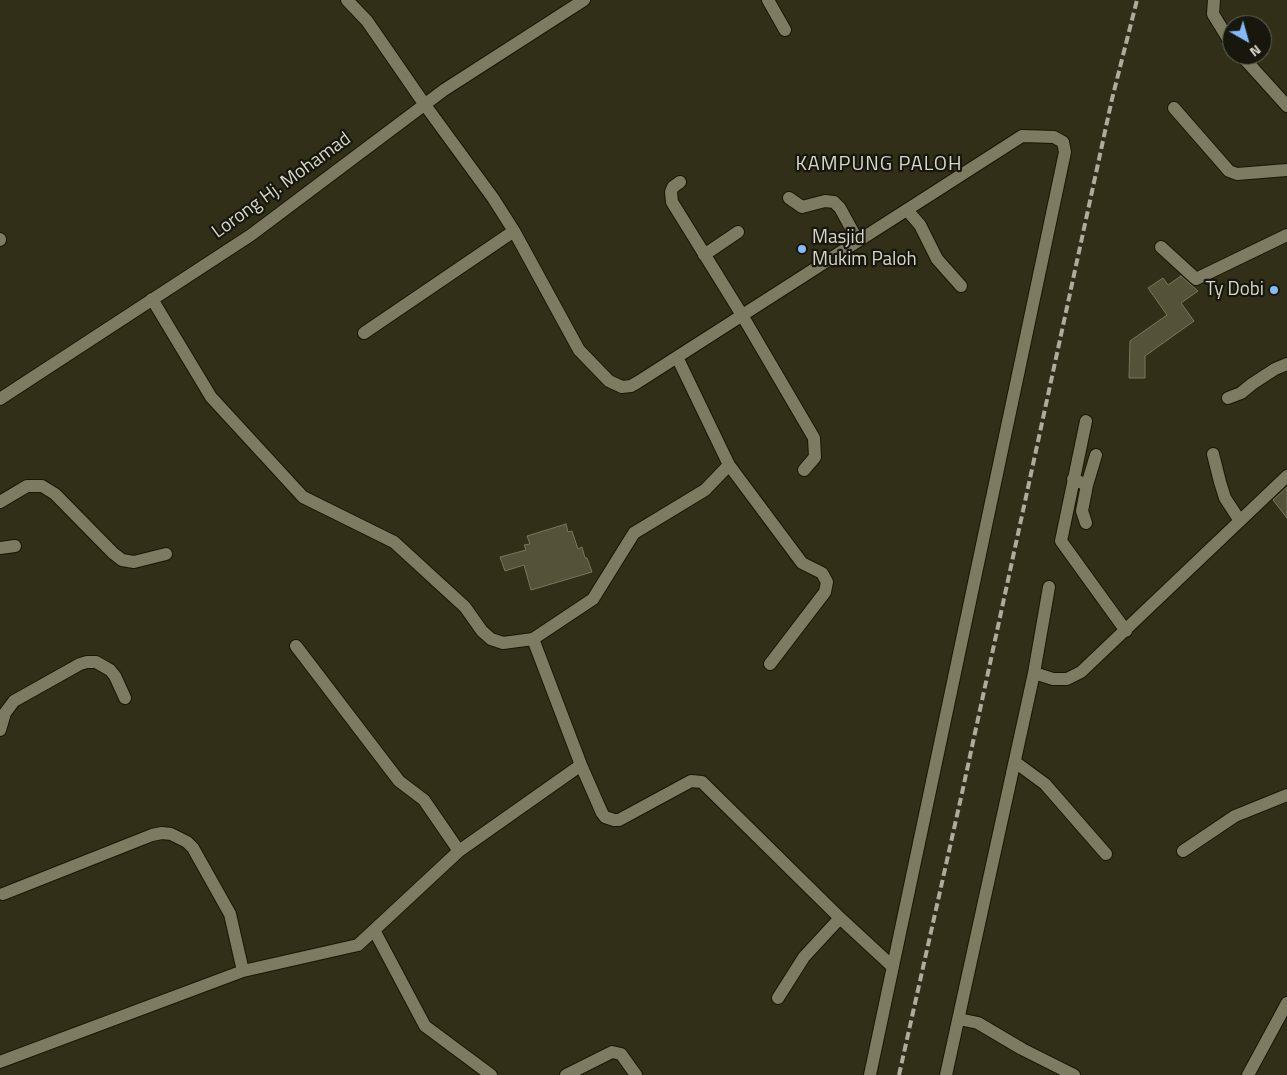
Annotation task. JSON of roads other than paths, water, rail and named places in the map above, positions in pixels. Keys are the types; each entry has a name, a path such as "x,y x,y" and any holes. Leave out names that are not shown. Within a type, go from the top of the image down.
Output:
{"street":[{"path":"347,0 367,21 425,105 486,186 514,231 579,350 609,382 622,387 631,386 1022,136 1059,138 1065,147 870,1075"},
{"name":"Lorong Hj. Mohamad","path":"0,398 251,234 444,90 584,0"},
{"path":"768,0 785,30"},
{"path":"1214,0 1213,14 1222,29"},
{"path":"1250,65 1287,106"},
{"path":"1174,108 1229,172 1238,174 1287,170"},
{"path":"680,182 673,187 671,197 814,438 815,457 804,470"},
{"path":"789,198 802,207 824,202 834,202 840,208 858,241"},
{"path":"907,210 920,225 937,259 961,286"},
{"path":"364,333 514,231"},
{"path":"704,255 738,232"},
{"path":"1161,247 1196,279 1287,235"},
{"path":"152,299 211,397 303,497 394,542 465,607 482,631 491,639 503,643 533,639 593,599 634,532 705,490 729,465"},
{"path":"677,357 729,465 801,561 822,573 827,582 825,592 770,664"},
{"path":"1228,398 1241,393 1275,369 1287,364"},
{"path":"1086,421 1061,536 1062,544 1126,631"},
{"path":"1086,523 1082,511 1096,454"},
{"path":"1214,454 1225,498 1240,521"},
{"path":"1034,673 1053,679 1067,679 1081,672 1287,476"},
{"path":"1073,479 1087,485"},
{"path":"0,502 27,486 42,486 55,494 122,560 139,561 166,554"},
{"path":"0,548 16,546"},
{"path":"946,1075 1034,673 1049,587"},
{"path":"533,639 581,765 605,817 619,820 691,781 702,782 840,918 893,967"},
{"path":"296,646 400,782 424,800 459,851"},
{"path":"0,730 5,713 14,702 80,664 88,662 104,665 115,676 125,698"},
{"path":"1015,762 1045,784 1106,854"},
{"path":"0,1062 243,971 358,945 459,851 581,765"},
{"path":"1183,851 1235,816 1287,795"},
{"path":"1,891 152,835 171,834 187,842 193,848 230,914 243,971"},
{"path":"778,998 804,957 840,918"},
{"path":"374,930 424,1024 491,1075"},
{"path":"1248,1075 1287,1003"},
{"path":"959,1019 978,1023 1022,1049 1074,1075"},
{"path":"566,1075 612,1052 622,1054 636,1075"}],"railway":[{"path":"899,1075 1112,99 1137,0"}],"place":[{"name":"Masjid Mukim Paloh","path":"802,249"},
{"name":"Ty Dobi","path":"1274,290"}],"district":[{"name":"KAMPUNG PALOH","path":"879,165"}]}
